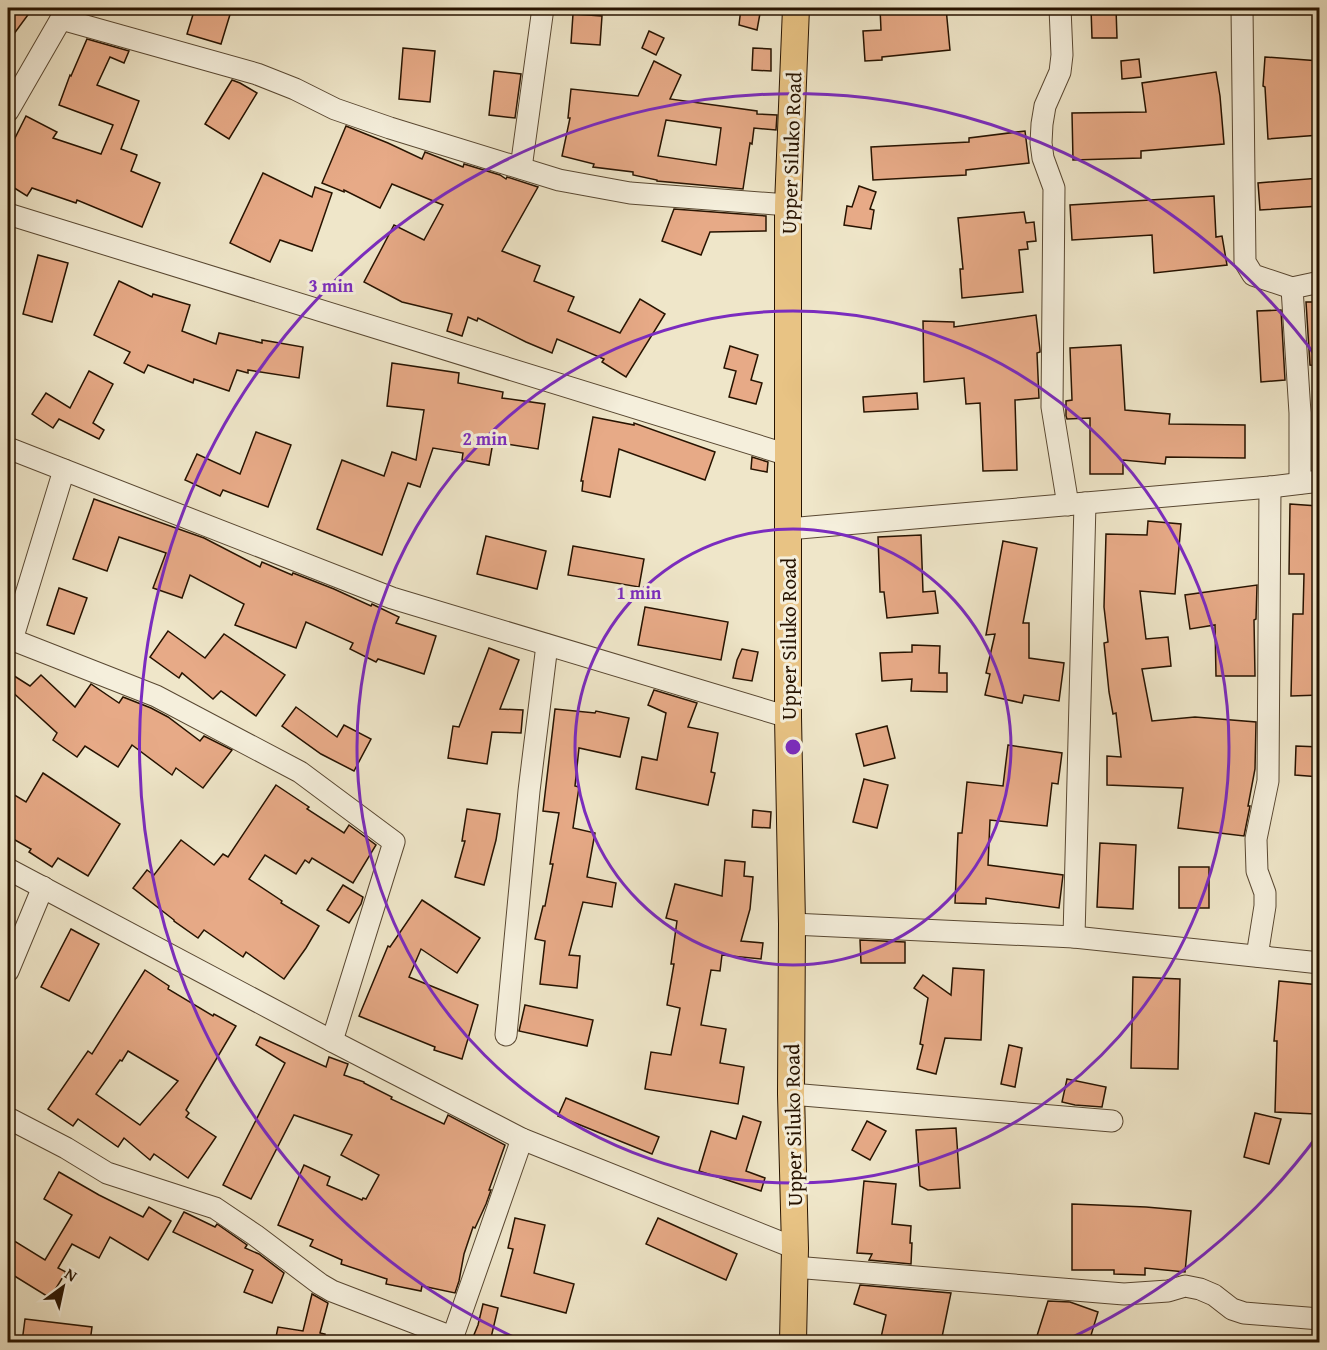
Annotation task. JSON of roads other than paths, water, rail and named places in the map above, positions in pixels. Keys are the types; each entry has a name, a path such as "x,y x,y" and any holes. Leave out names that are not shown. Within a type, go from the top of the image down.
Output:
{"main road":[{"name":"Upper Siluko Road","path":"793,1342 792,924 788,717 788,206 796,8"}],"street":[{"path":"522,168 543,8"},
{"path":"1060,8 1062,55 1060,72 1045,106 1041,143 1043,158 1054,188 1052,407 1077,504 1074,937"},
{"path":"1242,8 1245,262 1253,274 1292,288 1320,282"},
{"path":"8,111 63,13 257,74 295,89 335,109 390,128 559,180 630,193 788,206"},
{"path":"8,214 788,455"},
{"path":"788,529 1310,482 1300,413 1292,288"},
{"path":"8,448 392,598 788,717"},
{"path":"64,470 10,639 156,696 300,772 394,842 332,1041"},
{"path":"1257,956 1265,906 1265,893 1257,871 1256,839 1268,782 1270,487"},
{"path":"506,1035 528,803 547,645"},
{"path":"8,869 522,1139 794,1257 1124,1294 1168,1291 1185,1286 1214,1295 1232,1309 1244,1313 1320,1319"},
{"path":"8,971 43,887"},
{"path":"792,924 1074,937 1320,963"},
{"path":"791,1094 1112,1121"},
{"path":"8,1118 66,1148 107,1173 215,1208 332,1291 451,1340 522,1139"}]}
